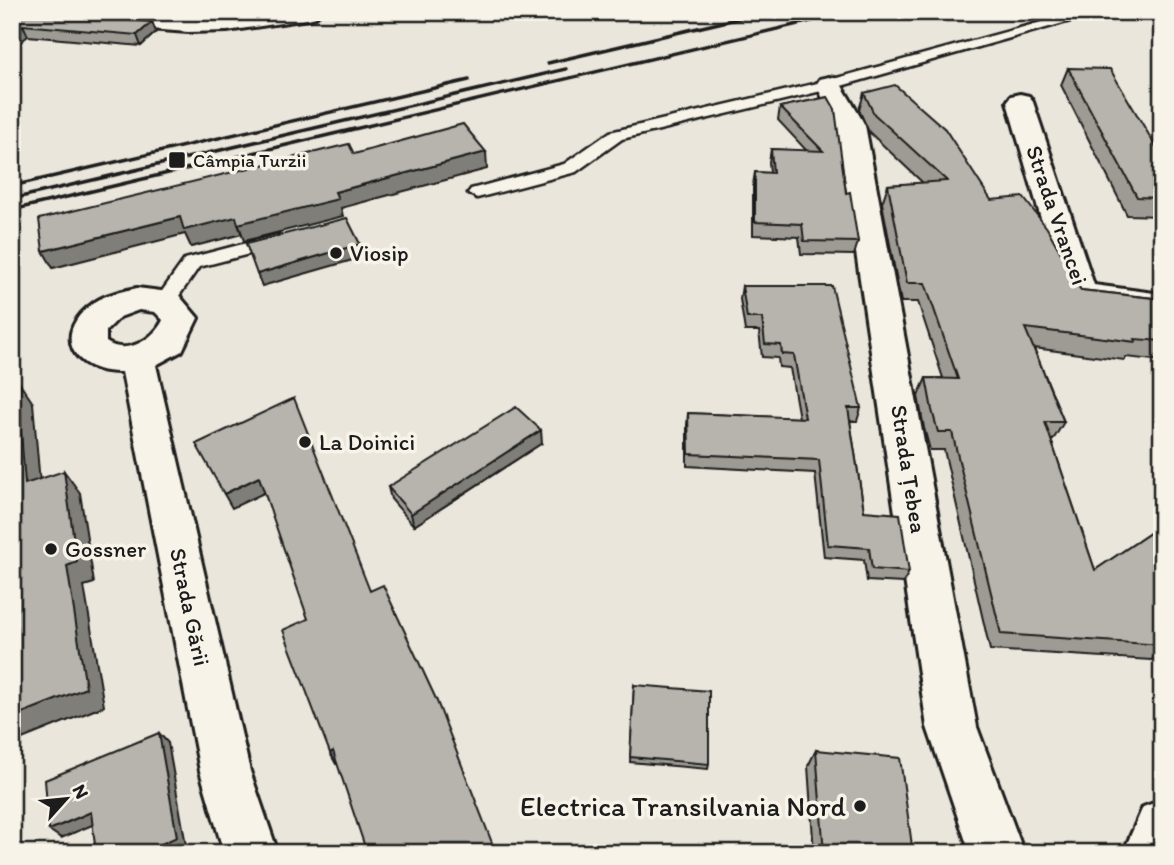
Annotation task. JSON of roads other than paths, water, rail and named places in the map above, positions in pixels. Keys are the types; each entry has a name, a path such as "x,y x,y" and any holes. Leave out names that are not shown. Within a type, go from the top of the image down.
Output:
{"street":[{"path":"19,12 188,25 227,24 308,12"},
{"name":"Strada Țebea","path":"829,85 851,125 952,727 997,853"},
{"name":"Strada Vrancei","path":"1020,102 1080,294 1162,305"},
{"path":"137,299 165,301 181,318 170,342 137,359 106,360 88,347 89,328 108,309 137,299"},
{"name":"Strada Gării","path":"137,359 225,771 251,853"},
{"path":"1150,853 1162,826"}],"lane":[{"path":"477,192 570,168 616,135 829,85 1095,12"},
{"path":"165,301 192,263 299,235"}],"railway":[{"path":"548,63 766,12"},
{"path":"12,210 849,12"},
{"path":"12,199 566,69"},
{"path":"12,186 469,80"}],"place":[{"name":"Câmpia Turzii","path":"177,160"},
{"name":"Viosip","path":"336,253"},
{"name":"La Doinici","path":"305,442"},
{"name":"Gossner","path":"51,549"},
{"name":"Electrica Transilvania Nord","path":"860,806"}]}
